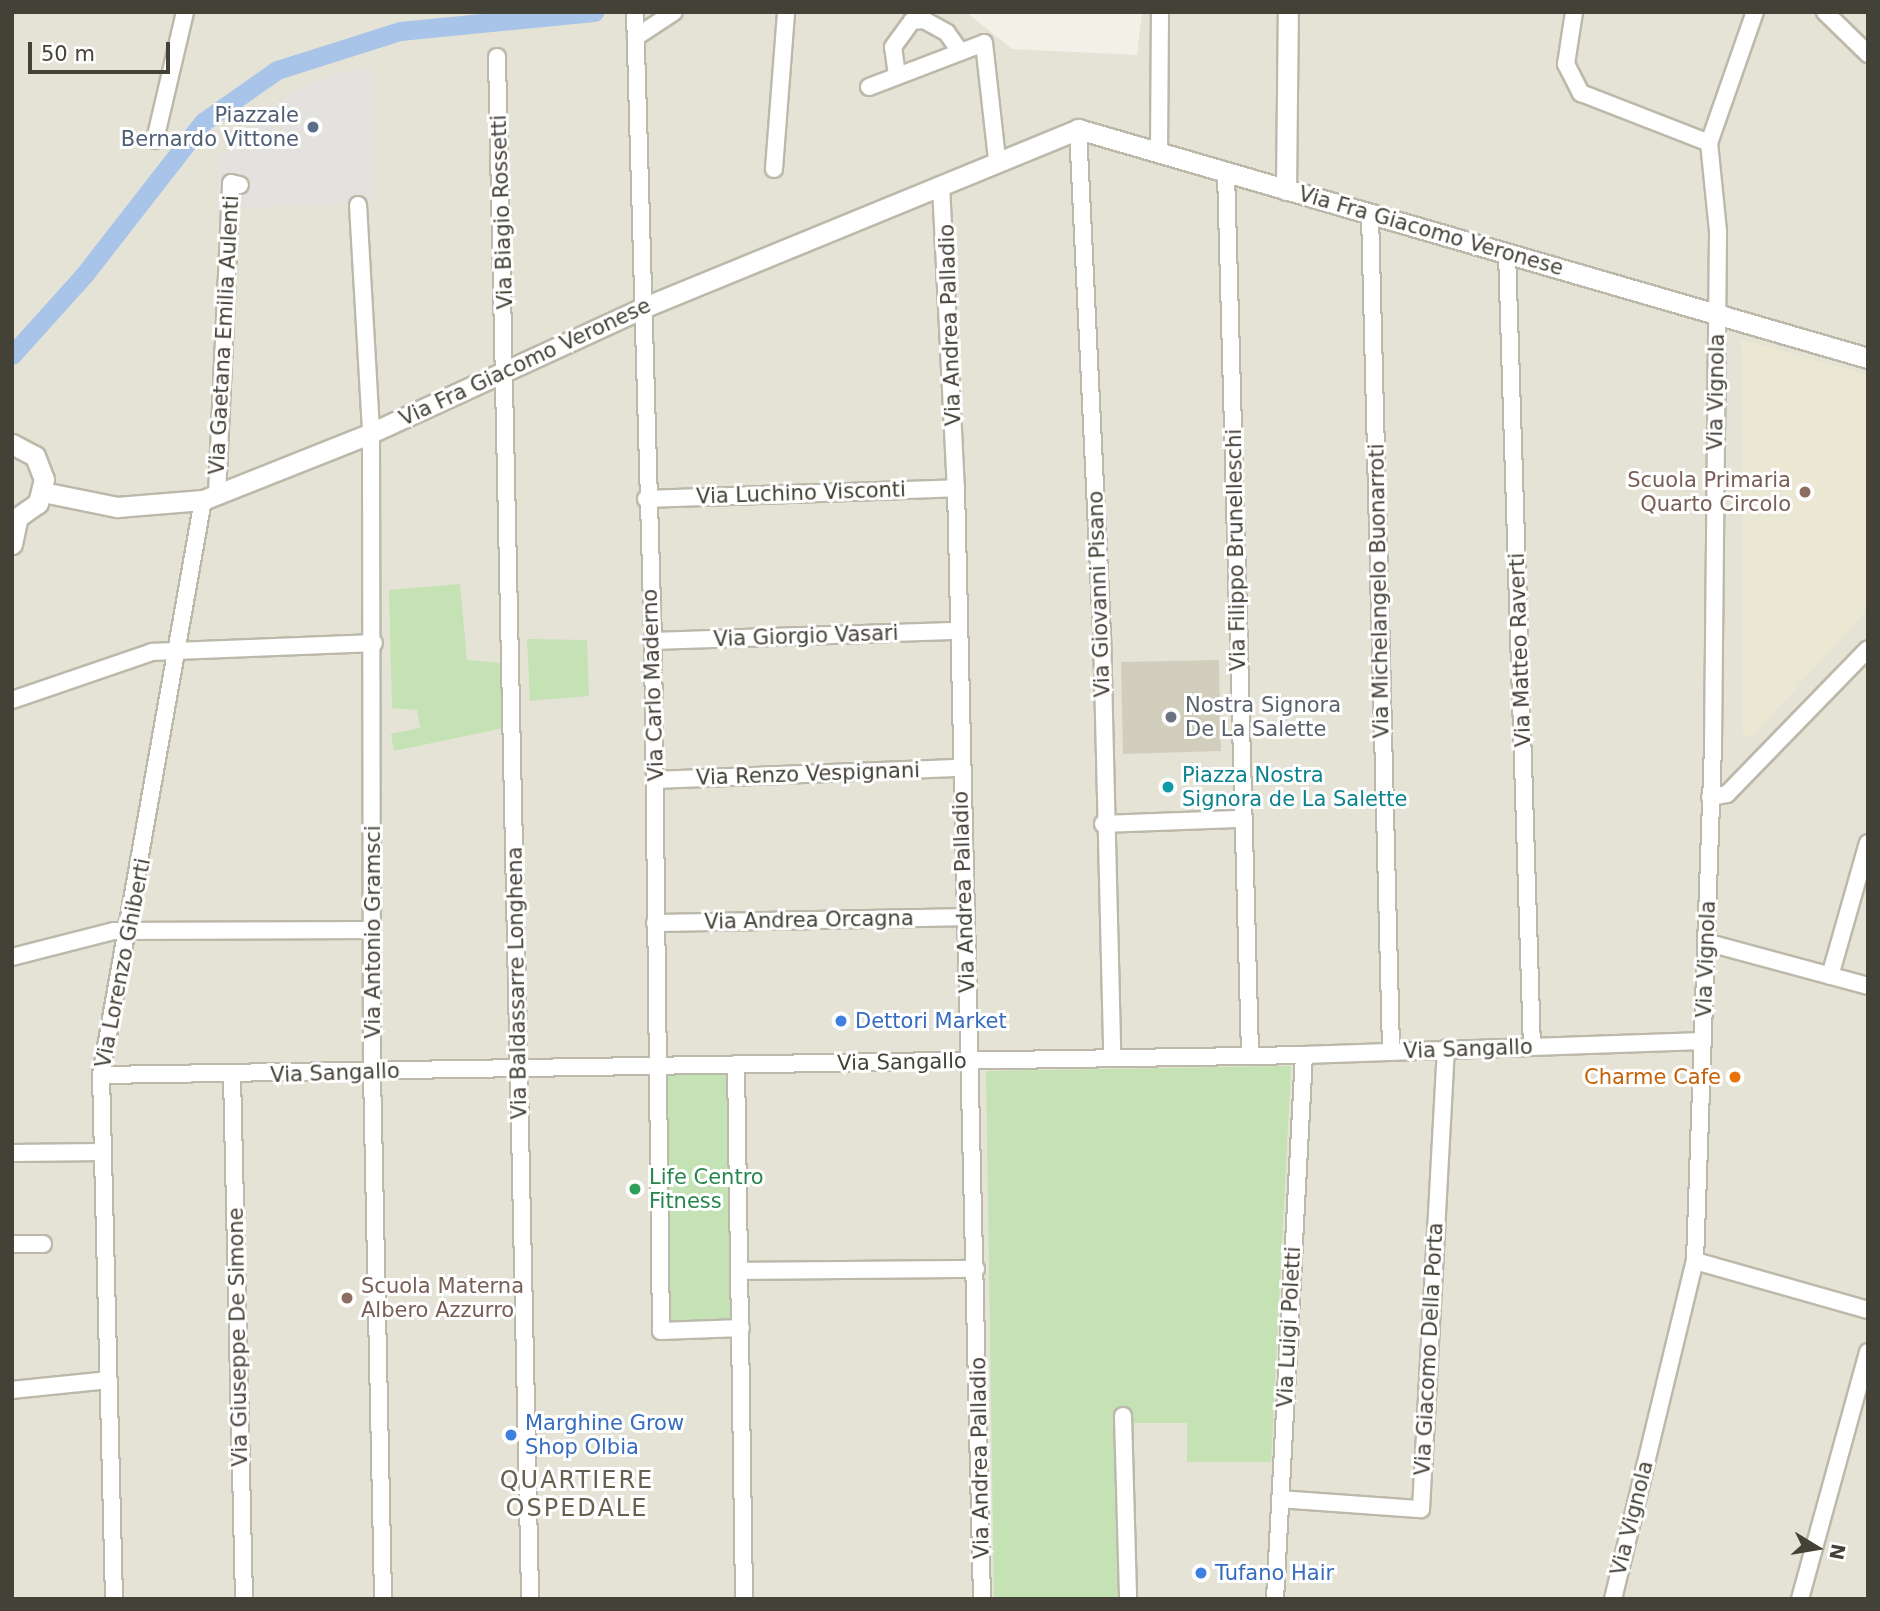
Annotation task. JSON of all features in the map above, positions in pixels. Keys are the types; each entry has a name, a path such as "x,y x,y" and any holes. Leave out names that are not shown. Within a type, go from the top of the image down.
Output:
{"street":[{"path":"155,140 185,12"},
{"path":"635,23 674,12"},
{"path":"774,169 786,12"},
{"path":"1159,153 1160,12"},
{"path":"1286,190 1288,12"},
{"path":"1574,12 1566,64 1581,93 1709,143 1755,12"},
{"path":"1825,12 1868,54"},
{"path":"897,75 893,47 912,21 924,20 947,33 959,50"},
{"name":"Via Carlo Maderno","path":"635,23 640,309 656,780 655,923 661,1331 741,1328"},
{"path":"869,87 959,50 984,43 989,49 997,159"},
{"name":"Via Biagio Rossetti","path":"497,57 508,368"},
{"name":"Via Fra Giacomo Veronese","path":"43,492 117,507 210,498 371,433 640,309 941,185 997,159 1078,130 1717,310 1868,358"},
{"name":"Via Giovanni Pisano","path":"1078,130 1102,634 1103,824 1112,1058"},
{"name":"Via Vignola","path":"1613,1599 1695,1261 1702,1041 1709,943 1717,310 1716,181 1709,143"},
{"name":"Via Filippo Brunelleschi","path":"1226,172 1250,1055"},
{"name":"Via Gaetana Emilia Aulenti","path":"210,498 231,183 240,186"},
{"name":"Via Andrea Palladio","path":"941,185 956,488 963,916 971,1060 982,1599"},
{"name":"Via Antonio Gramsci","path":"358,205 371,433 374,643 372,1072 383,1599"},
{"name":"Via Michelangelo Buonarroti","path":"1370,214 1391,1051"},
{"name":"Via Matteo Raverti","path":"1507,253 1532,1047"},
{"name":"Via Baldassarre Longhena","path":"508,368 530,1599"},
{"path":"12,444 35,456 43,492 15,520 12,544"},
{"name":"Via Luchino Visconti","path":"646,499 956,488"},
{"name":"Via Lorenzo Ghiberti","path":"114,1599 101,1075 131,929 178,651 210,498"},
{"name":"Via Giorgio Vasari","path":"653,641 960,631"},
{"path":"12,700 152,652 374,643"},
{"path":"1710,797 1727,794 1862,663 1868,649"},
{"name":"Via Renzo Vespignani","path":"656,780 960,768"},
{"path":"1103,824 1242,819"},
{"path":"1830,976 1868,843"},
{"name":"Via Andrea Orcagna","path":"655,923 963,916"},
{"path":"12,957 131,929 372,930"},
{"path":"1709,943 1868,986"},
{"name":"Via Sangallo","path":"101,1075 232,1076 519,1069 659,1061 736,1064 1304,1055 1702,1041"},
{"name":"Via Giacomo Della Porta","path":"1280,1499 1421,1509 1446,1049"},
{"name":"Via Luigi Poletti","path":"1275,1599 1304,1055"},
{"path":"736,1064 744,1599"},
{"name":"Via Giuseppe De Simone","path":"232,1076 244,1599"},
{"path":"12,1153 103,1152"},
{"path":"12,1244 43,1244"},
{"path":"1695,1261 1868,1310"},
{"path":"740,1271 976,1269"},
{"path":"1800,1599 1868,1352"},
{"path":"12,1390 108,1380"},
{"path":"1123,1416 1128,1599"}],"shaded area":[{"path":"12,12 966,12 1012,49 1137,55 1142,12 1868,12 1868,1599 12,1599"},
{"name":"Piazzale Bernardo Vittone","path":"372,66 376,202 218,210 216,160 288,94 339,72"},
{"name":"Scuola Primaria Quarto Circolo","path":"1741,339 1868,375 1868,609 1752,737 1743,734"}],"green space":[{"path":"460,584 467,660 502,663 504,728 394,751 391,734 420,728 417,710 392,708 389,590"},
{"path":"527,639 587,640 589,696 530,701"},
{"path":"1291,1066 1271,1462 1187,1462 1187,1423 1122,1423 1121,1599 994,1599 986,1071"},
{"path":"726,1072 733,1322 669,1325 668,1075"}],"building":[{"name":"Nostra Signora De La Salette","path":"1219,660 1221,751 1123,754 1121,662"}],"waterway":[{"path":"12,355 84,275 203,122 277,70 400,31 594,12"}],"place":[{"name":"Piazzale Bernardo Vittone","path":"313,127"},
{"name":"Scuola Primaria Quarto Circolo","path":"1805,492"},
{"name":"Nostra Signora De La Salette","path":"1171,717"},
{"name":"Piazza Nostra Signora de La Salette","path":"1168,787"},
{"name":"Dettori Market","path":"841,1021"},
{"name":"Charme Cafe","path":"1735,1077"},
{"name":"Life Centro Fitness","path":"635,1189"},
{"name":"Scuola Materna Albero Azzurro","path":"347,1298"},
{"name":"Marghine Grow Shop Olbia","path":"511,1435"},
{"name":"Tufano Hair","path":"1201,1573"}],"district":[{"name":"QUARTIERE OSPEDALE","path":"577,1495"}]}
